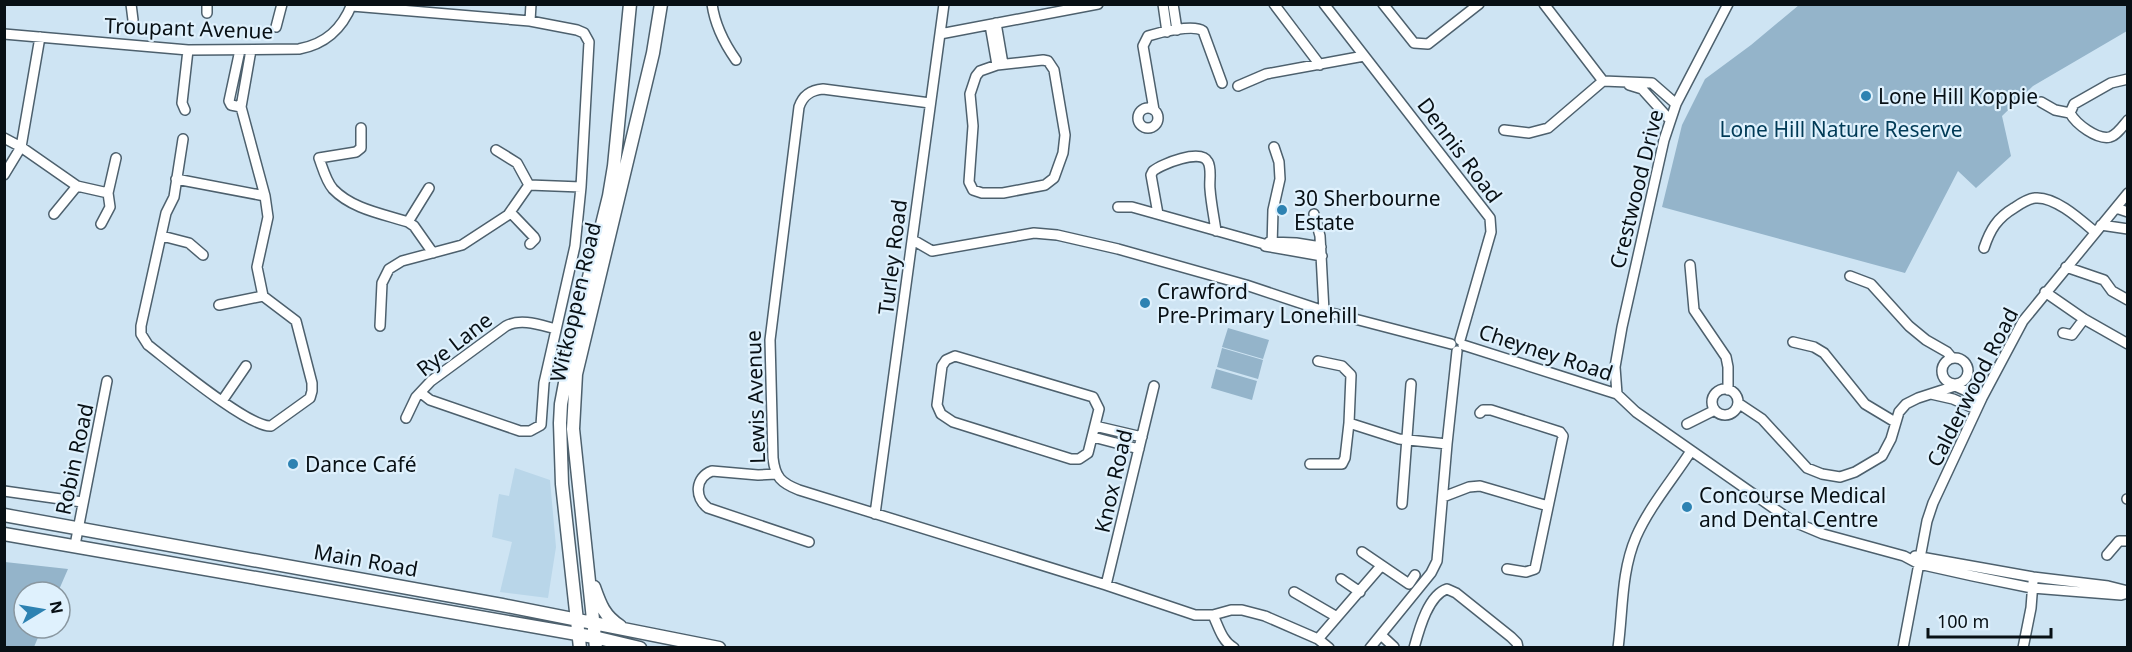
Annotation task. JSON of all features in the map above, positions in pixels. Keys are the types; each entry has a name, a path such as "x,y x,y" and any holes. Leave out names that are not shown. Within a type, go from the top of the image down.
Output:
{"main road":[{"name":"Witkoppen Road","path":"580,648 562,484 561,404 572,346 612,176 630,4"},
{"name":"Witkoppen Road","path":"595,642 573,429 576,374 653,53 661,4"},
{"name":"Main Road","path":"4,515 409,587 719,648"},
{"name":"Main Road","path":"4,534 579,634 595,642 640,647"},
{"path":"586,560 603,611 609,619 623,628"},
{"path":"631,648 640,647"}],"street":[{"path":"130,4 133,20"},
{"path":"276,27 282,4"},
{"path":"352,5 530,21 531,4"},
{"path":"712,4 717,27 736,60"},
{"name":"Turley Road","path":"875,514 944,4"},
{"path":"940,34 1098,4"},
{"path":"1163,4 1172,31"},
{"path":"1172,31 1173,4"},
{"path":"1274,4 1320,65"},
{"name":"Dennis Road","path":"1324,4 1490,218 1491,232 1458,345 1447,444 1439,552 1435,567 1378,643"},
{"path":"1383,4 1414,43 1421,45 1428,44 1479,4"},
{"path":"1544,4 1603,81"},
{"name":"Crestwood Drive","path":"1617,394 1615,367 1622,327 1664,140 1676,104 1728,4"},
{"name":"Troupant Avenue","path":"4,34 188,50 299,49 315,45 334,34 346,19 352,5"},
{"name":"Rye Lane","path":"530,21 578,30 587,37 589,47 581,187 575,246 544,383 543,420 535,430 520,431 430,400 421,393 431,381 510,324 522,322 556,328"},
{"path":"993,24 1000,65"},
{"path":"1154,110 1143,46 1148,36 1196,28 1203,31 1222,83"},
{"path":"4,175 21,147 40,37"},
{"path":"185,110 182,103 188,50"},
{"path":"240,50 229,101 231,105 241,107"},
{"path":"183,139 174,197 166,213 141,334 148,345 252,421 266,427 276,424 311,395 312,383 296,321 262,296 257,267 268,220 265,196 241,107 251,50"},
{"path":"1238,86 1266,74 1364,56"},
{"path":"1043,60 1053,66 1065,142 1057,172 1045,185 1003,193 982,193 973,190 969,182 973,126 970,94 972,84 980,72 1000,65 1043,60"},
{"path":"2070,113 2074,104 2111,83 2127,79"},
{"path":"1504,130 1529,133 1548,128 1603,81 1654,84 1676,104"},
{"path":"1615,81 1642,89 1670,120"},
{"name":"Lewis Avenue","path":"930,103 823,89 814,90 802,99 797,119 771,320 770,359 776,474 793,488 1195,615 1213,615 1230,610 1251,612 1318,639 1329,648"},
{"path":"2042,102 2055,110 2070,113 2085,128 2103,137 2116,133 2127,120"},
{"path":"361,128 361,148 356,152 319,159 332,188 358,206 408,222 414,226 433,253"},
{"path":"4,138 21,147 77,186 108,193"},
{"path":"1270,244 1273,210 1280,180 1279,162 1274,147"},
{"path":"496,150 517,164 530,185"},
{"path":"1158,214 1151,175 1153,171 1188,156 1202,156 1208,160 1216,231"},
{"path":"101,224 110,207 108,193 116,158"},
{"path":"176,179 265,196"},
{"path":"530,185 581,187"},
{"path":"380,326 382,283 389,269 402,261 462,245 511,213 530,185"},
{"path":"54,214 77,186"},
{"path":"408,222 429,188"},
{"name":"Calderwood Road","path":"1902,648 1927,521 1976,410 2023,321 2127,193"},
{"path":"1984,248 1990,230 1999,219 2018,205 2034,198 2046,199 2059,205 2098,229 2127,229"},
{"path":"1118,207 1132,207 1270,244 1322,252"},
{"path":"2116,208 2127,212"},
{"path":"511,213 534,237 535,239 530,244"},
{"path":"1314,214 1319,228 1322,252 1324,311"},
{"name":"Cheyney Road","path":"913,240 932,251 1034,233 1057,235 1118,249 1246,285 1324,311 1458,345 1617,394"},
{"path":"162,236 194,245 203,255"},
{"path":"1690,265 1694,310 1726,357 1728,390"},
{"path":"2066,267 2104,280 2112,291 2127,300"},
{"path":"1738,403 1731,414 1722,415 1715,410 1712,402 1715,394 1728,390 1735,395 1738,403 1762,419 1807,468 1833,477 1846,476 1882,456 1891,440 1899,412 1906,404 1963,381 1968,373 1963,360 1952,358 1947,352 1926,340 1909,326 1871,284 1850,276"},
{"path":"2045,292 2127,345"},
{"path":"219,305 262,296"},
{"path":"2063,333 2072,335 2084,319"},
{"path":"1793,342 1814,347 1824,353 1865,404 1895,422"},
{"path":"959,356 1090,395 1098,405 1095,426 1088,453 1082,458 1071,459 948,420 941,414 937,405 942,366 949,358 959,356"},
{"path":"1952,358 1943,365 1942,374 1946,381 1982,398"},
{"path":"1310,464 1342,464 1345,458 1349,423 1352,380 1349,371 1342,366 1318,361"},
{"path":"222,401 246,366"},
{"name":"Robin Road","path":"75,545 107,381"},
{"path":"1402,504 1411,384"},
{"name":"Knox Road","path":"1106,585 1154,386"},
{"path":"406,418 413,401 421,393"},
{"path":"1617,394 1636,412 1792,521 1823,534 2032,588 2121,595 2127,592"},
{"path":"1931,394 1953,399 1976,410"},
{"path":"1480,413 1493,410 1562,434 1563,439 1534,569 1526,572 1508,569"},
{"path":"1687,424 1715,410"},
{"path":"1349,423 1407,441 1447,444"},
{"path":"1095,426 1142,437"},
{"path":"1093,437 1139,449"},
{"path":"1618,648 1623,594 1635,539 1649,513 1691,451"},
{"path":"776,474 766,476 712,471 701,479 698,488 699,498 708,508 809,542"},
{"path":"1443,497 1480,486 1548,506"},
{"path":"4,491 82,502"},
{"path":"2107,555 2119,541 2127,541"},
{"path":"1362,552 1408,584 1415,575"},
{"path":"1919,560 2108,586 2127,592"},
{"path":"1318,639 1381,566"},
{"path":"2023,648 2031,608 2033,577"},
{"path":"1341,579 1360,592"},
{"path":"1414,648 1429,608 1447,588 1456,592 1511,637 1518,648"},
{"path":"1294,592 1337,617"},
{"path":"1213,615 1223,638 1234,648"},
{"path":"1378,643 1394,647"}],"shaded area":[{"path":"515,468 550,480 556,547 548,598 500,592 512,542 492,537 499,494 509,496"}],"green space":[{"name":"Lone Hill Nature Reserve","path":"1799,5 2127,5 2127,31 2033,86 2002,116 2011,156 1976,188 1958,171 1905,273 1662,207 1682,125 1705,79"},
{"path":"1228,328 1269,340 1263,359 1222,347"},
{"path":"1222,348 1263,360 1258,379 1217,367"},
{"path":"1216,369 1257,381 1252,400 1211,388"},
{"path":"5,562 68,569 63,580 12,580 12,640 37,640 34,647 5,647"}],"place":[{"name":"Lone Hill Koppie","path":"1866,96"},
{"name":"30 Sherbourne Estate","path":"1282,210"},
{"name":"Crawford Pre-Primary Lonehill","path":"1145,303"},
{"name":"Dance Café","path":"293,464"},
{"name":"Concourse Medical and Dental Centre","path":"1687,507"}]}
